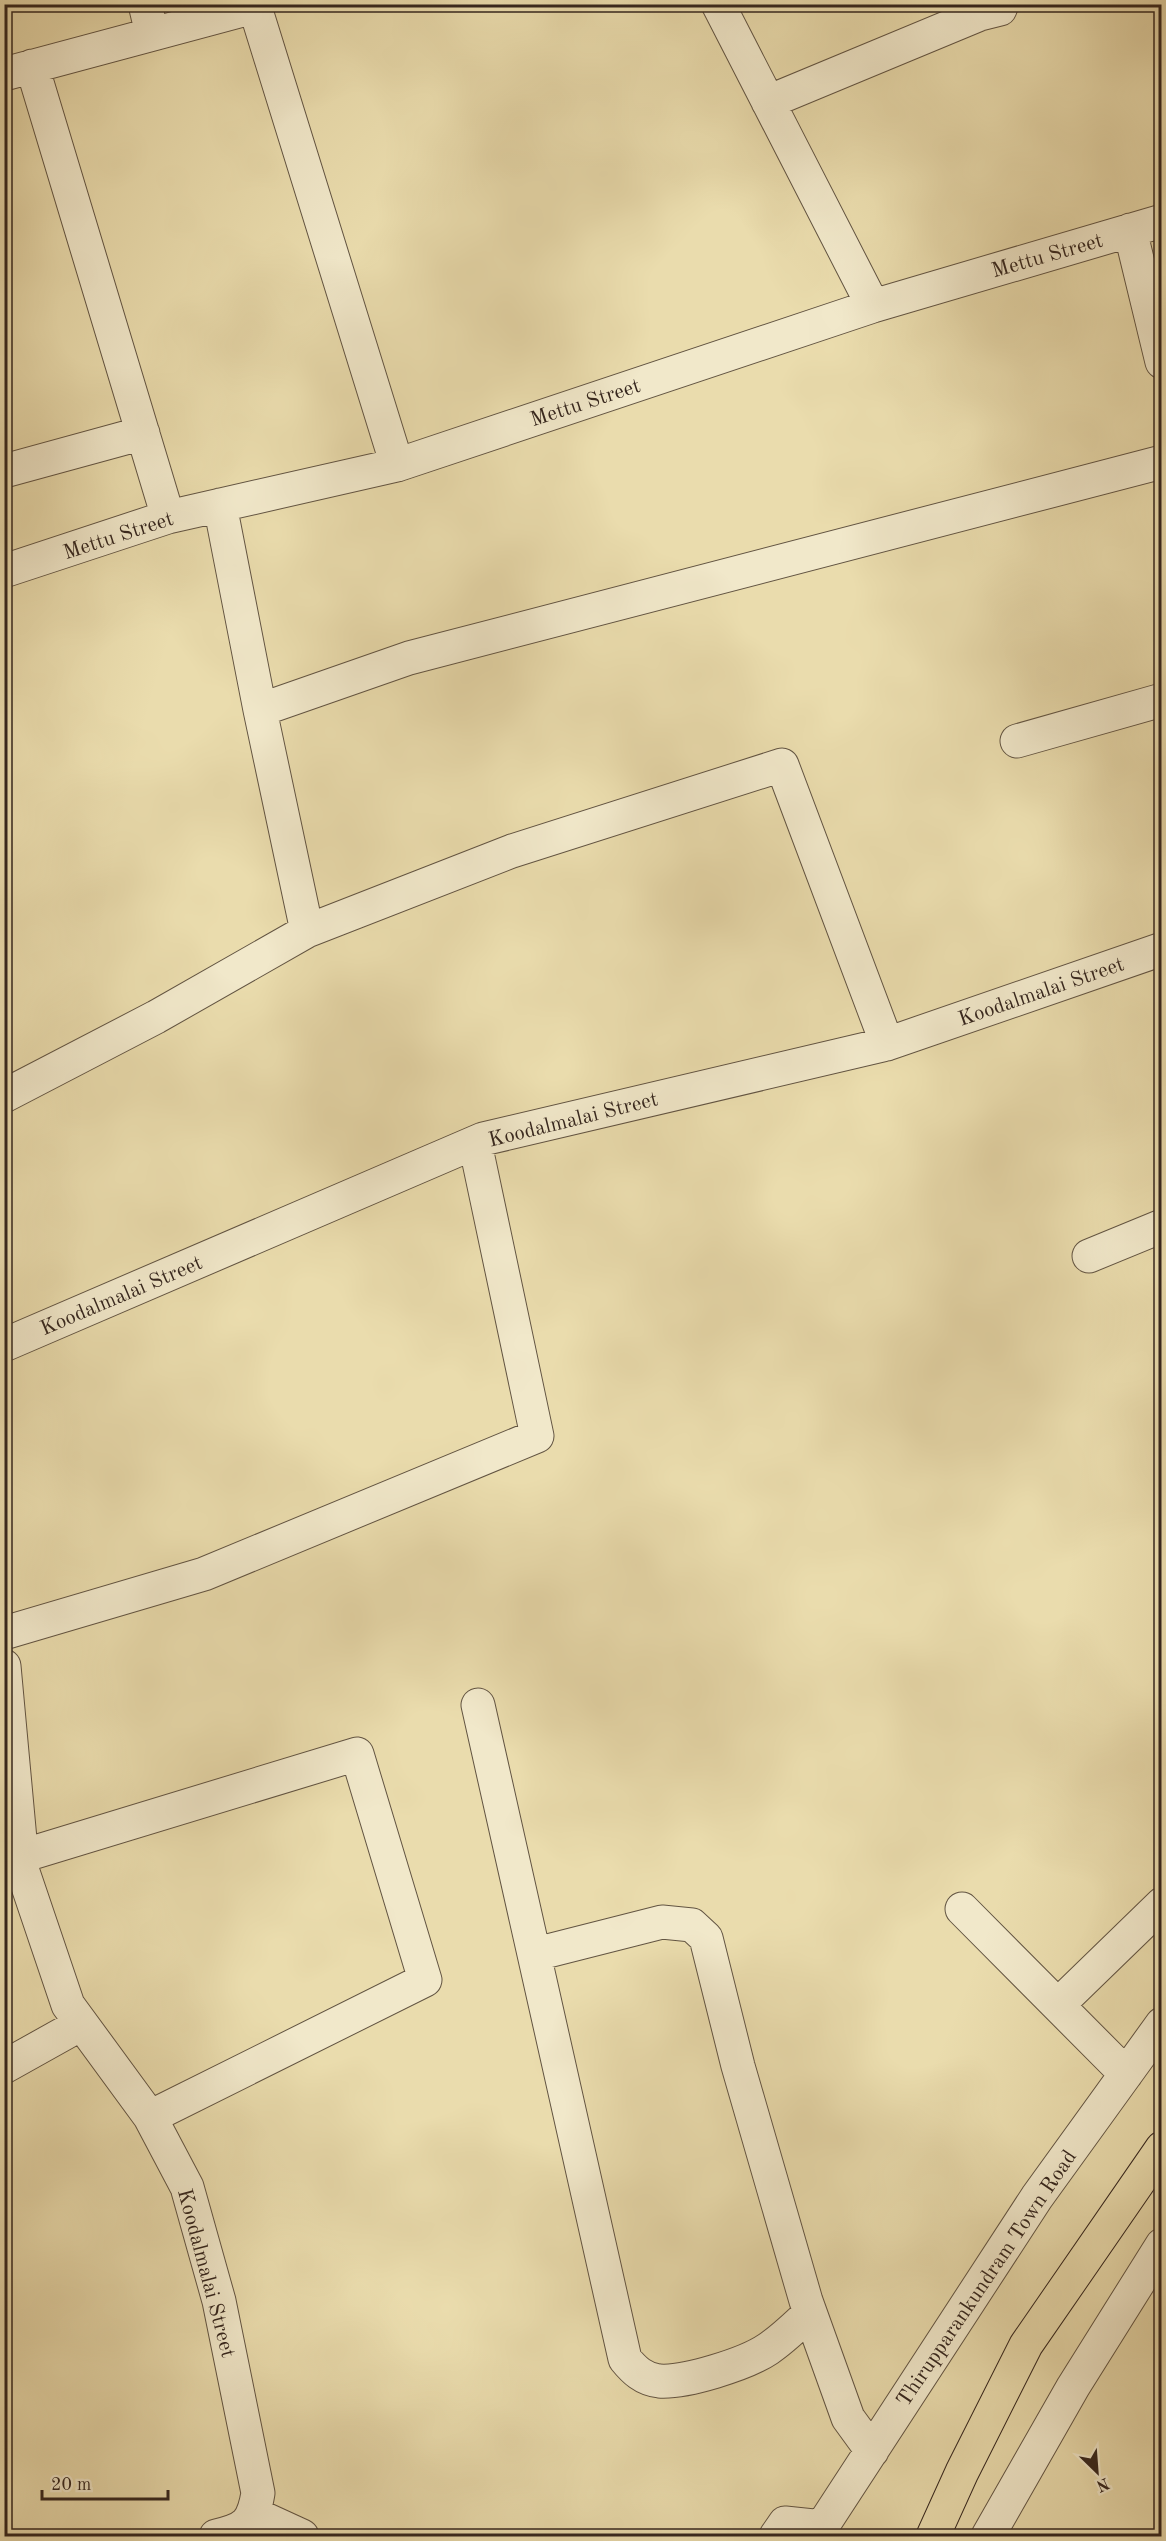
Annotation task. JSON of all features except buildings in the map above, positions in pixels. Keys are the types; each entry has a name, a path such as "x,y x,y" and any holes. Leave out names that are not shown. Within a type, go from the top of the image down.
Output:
{"main road":[{"path":"933,2536 962,2472 1026,2345 1161,2148"}],"street":[{"path":"718,4 873,306"},
{"path":"768,102 980,14 1000,9 1002,4"},
{"path":"168,517 143,433 18,70 149,19 254,6 397,465"},
{"name":"Mettu Street","path":"4,572 168,517 397,465 873,306 1161,221"},
{"path":"1130,230 1161,362"},
{"path":"4,471 143,433"},
{"path":"260,710 409,658 1161,462"},
{"path":"220,505 307,932"},
{"path":"1017,741 1161,699"},
{"path":"4,1096 156,1017 307,932 512,851 782,765 887,1044"},
{"name":"Koodalmalai Street","path":"4,1345 475,1143 887,1044 1161,949"},
{"path":"4,1634 204,1574 537,1436 475,1143"},
{"path":"1089,1256 1161,1226"},
{"name":"Koodalmalai Street","path":"4,1666 23,1872 68,2005 150,2116 187,2187 219,2301 258,2493 254,2514"},
{"path":"478,1705 536,1954 625,2359 637,2374 658,2381 685,2378 750,2359 769,2349 810,2313"},
{"path":"22,1856 357,1754 424,1980 150,2116"},
{"path":"1058,2005 1161,1904"},
{"path":"962,1909 1126,2074"},
{"path":"536,1954 662,1922 692,1925 706,1938 738,2066 810,2313 848,2418 872,2451"},
{"path":"4,2067 81,2024"},
{"name":"Thirupparankundram Town Road","path":"820,2532 1037,2197 1161,2024"},
{"path":"988,2536 1073,2387 1161,2245"},
{"path":"216,2536 240,2530 254,2514 302,2536"},
{"path":"776,2536 785,2523 820,2532"}]}
